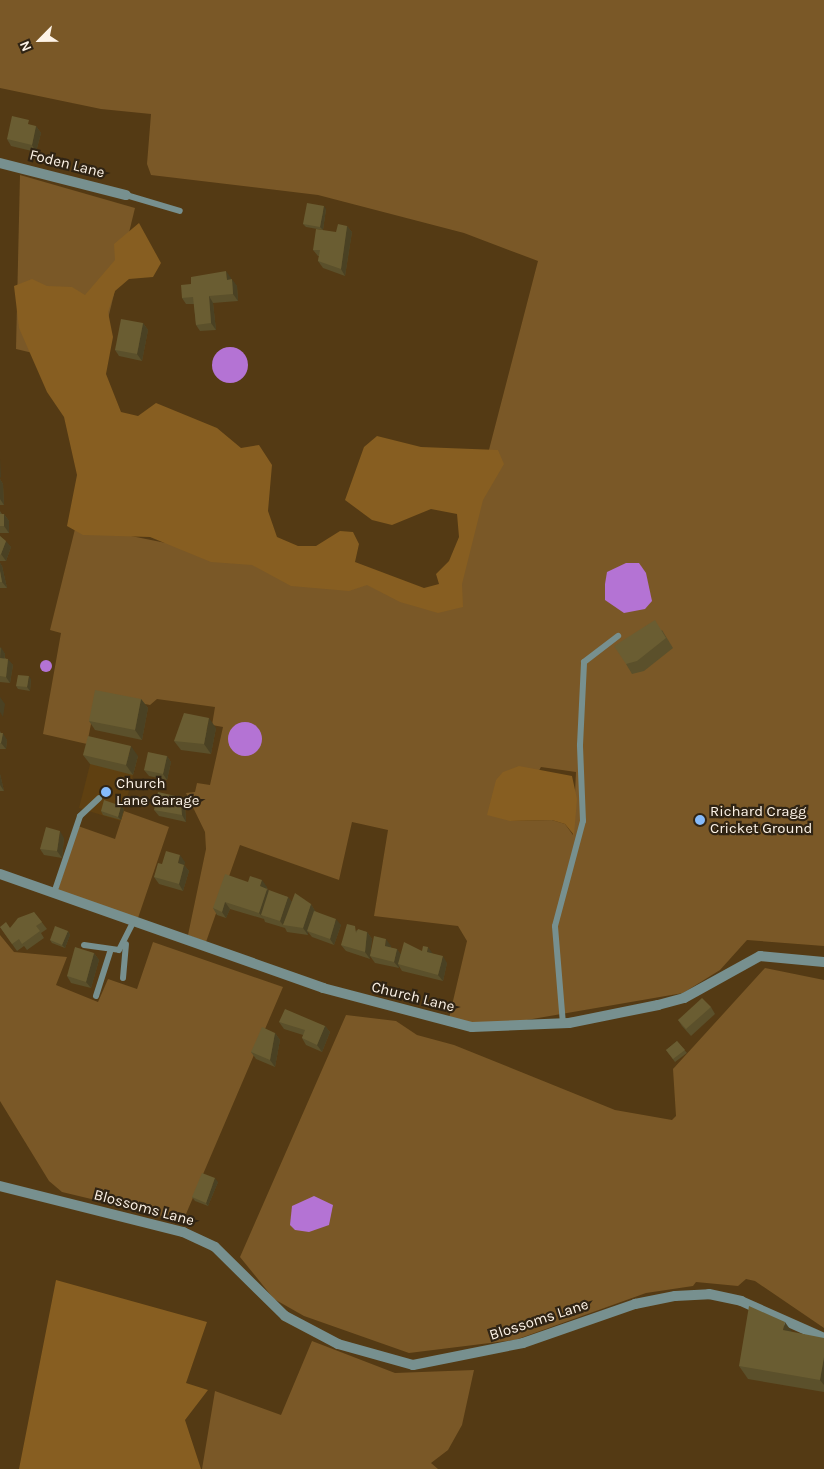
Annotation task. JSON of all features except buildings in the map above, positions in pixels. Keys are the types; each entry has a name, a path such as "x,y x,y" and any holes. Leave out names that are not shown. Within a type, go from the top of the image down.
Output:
{"street":[{"name":"Foden Lane","path":"0,163 126,195"},
{"name":"Church Lane","path":"0,874 323,988 408,1012 472,1027 563,1024 684,998 760,956 824,962"},
{"name":"Blossoms Lane","path":"0,1186 183,1232 215,1247 285,1316 338,1344 413,1365 523,1344 635,1304 709,1294 741,1301 824,1338"}],"lane":[{"path":"126,195 180,211"},
{"path":"563,1024 555,926 583,821 580,745 584,662 618,636"},
{"path":"54,893 80,816 99,798"},
{"path":"123,978 126,944 134,920"},
{"path":"84,944 110,952 126,944"},
{"path":"96,996 110,952"}],"shaded area":[{"path":"0,0 824,0 824,946 747,940 720,970 683,993 515,1022 470,1023 449,1018 467,941 458,926 374,916 388,830 352,822 339,880 240,845 206,942 188,935 206,849 205,832 186,793 195,792 197,783 210,785 223,727 212,725 215,707 157,699 150,705 97,694 87,744 43,734 61,633 50,630 76,525 450,600 538,261 464,233 318,195 151,175 147,164 151,114 101,109 0,88","holes":["541,767 576,772 573,835 565,824 552,820 510,821"]},
{"path":"20,175 135,208 96,368 16,349"},
{"path":"139,223 161,263 153,277 129,279 115,291 108,312 113,337 106,374 121,412 138,416 156,403 217,428 241,448 259,445 272,465 268,511 277,537 298,546 316,546 340,531 353,532 359,544 355,562 424,588 439,584 436,574 449,561 459,537 457,514 431,509 392,525 372,520 345,500 364,447 377,436 421,447 498,450 504,464 483,500 462,584 463,607 438,613 400,602 367,585 349,591 291,586 252,565 211,562 150,537 83,535 67,526 77,475 64,417 47,392 19,328 14,286 32,279 47,286 72,287 85,295 115,260 114,244"},
{"path":"230,347 237,348 243,352 247,358 247,372 243,378 237,382 230,383 223,382 217,378 213,372 212,365 213,358 217,352 223,348"},
{"path":"626,563 639,563 646,573 652,601 645,609 624,613 605,600 605,584 607,572"},
{"path":"48,660 51,661 51,671 44,672 41,671 40,664 41,661"},
{"path":"245,722 252,723 257,727 261,732 261,746 257,751 252,755 245,756 238,755 233,751 229,746 228,739 229,732 233,727 238,723"},
{"name":"Church Lane Garage","path":"95,745 138,756 121,821 79,808"},
{"path":"519,766 572,776 577,799 574,835 565,824 552,820 510,821 487,815 496,780 503,772"},
{"path":"124,811 169,827 138,918 58,890 78,826 115,839"},
{"path":"0,935 14,952 67,957 56,985 98,1002 108,979 137,989 153,942 283,987 183,1221 62,1192 49,1181 0,1101"},
{"path":"765,968 824,980 824,1328 755,1281 746,1279 738,1286 696,1282 693,1286 646,1293 515,1340 409,1353 304,1316 274,1299 240,1257 346,1015 396,1021 417,1035 454,1045 615,1110 672,1120 676,1116 673,1069"},
{"path":"314,1196 333,1205 329,1225 309,1232 295,1230 290,1225 292,1206"},
{"path":"56,1280 207,1322 186,1383 208,1390 185,1420 201,1469 19,1469"},
{"path":"312,1341 395,1373 474,1370 462,1425 448,1450 431,1463 438,1469 202,1469 215,1391 281,1415"}],"place":[{"name":"Church Lane Garage","path":"106,792"},
{"name":"Richard Cragg Cricket Ground","path":"700,820"}]}
